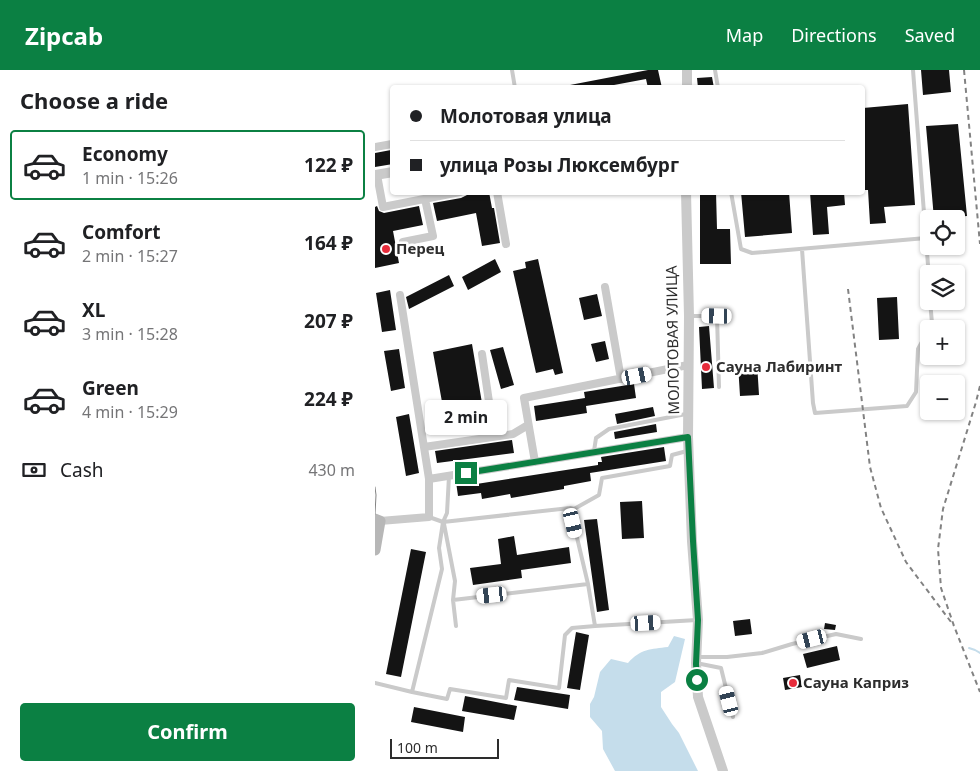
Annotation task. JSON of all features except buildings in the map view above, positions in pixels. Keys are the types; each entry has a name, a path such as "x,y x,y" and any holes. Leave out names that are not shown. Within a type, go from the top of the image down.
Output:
{"main road":[{"path":"375,550 378,520"}],"street":[{"path":"687,70 687,85"},
{"path":"375,147 390,144"},
{"path":"390,173 376,175 383,206 445,195"},
{"path":"498,195 506,244"},
{"name":"МОЛОТОВАЯ УЛИЦА","path":"685,195 689,316 688,437 698,620 698,696 723,771"},
{"path":"403,242 433,236 425,199"},
{"path":"605,287 621,379"},
{"path":"378,520 429,517 429,479 400,295"},
{"path":"482,354 495,436"},
{"path":"535,462 524,398 689,365"},
{"path":"424,447 513,434 528,425"},
{"path":"429,479 688,437"}],"lane":[{"path":"513,70 515,85"},
{"path":"715,70 718,85"},
{"path":"913,70 924,210"},
{"path":"732,195 741,249 752,253 920,239"},
{"path":"802,249 815,413 907,406 916,392 918,350 920,346"},
{"path":"689,316 717,316 719,387"},
{"path":"594,452 596,438 609,429 688,414"},
{"path":"429,517 443,522 574,509 599,495 602,478 670,466 672,455 689,451"},
{"path":"412,692 442,569 439,548 443,522 447,513 449,476"},
{"path":"570,508 588,584 595,626"},
{"path":"443,522 455,581 453,600 456,626"},
{"path":"453,600 588,584"},
{"path":"375,683 447,699 450,689 506,698 509,680 559,688 565,635 572,628 698,620"},
{"path":"697,660 762,653 836,634 861,639"},
{"path":"697,660 721,668 733,717"}],"water":[{"path":"674,636 685,639 675,682 661,692 661,707 679,733 698,771 615,771 603,749 602,731 590,717 590,704 594,697 600,672 611,659 628,663 641,652 668,647"}],"waterway":[{"path":"969,648 980,653"}],"tram line":[{"path":"375,487 375,514"}],"railway":[{"path":"964,70 980,244"},
{"path":"848,289 870,467 881,508 906,562 954,626"},
{"path":"980,386 943,509 938,549 941,588 980,692"}],"place":[{"name":"Перец","path":"386,249"},
{"name":"Сауна Лабиринт","path":"706,367"},
{"name":"Сауна Каприз","path":"793,683"}],"route":[{"path":"466,473 688,437 698,620 697,680"}]}
